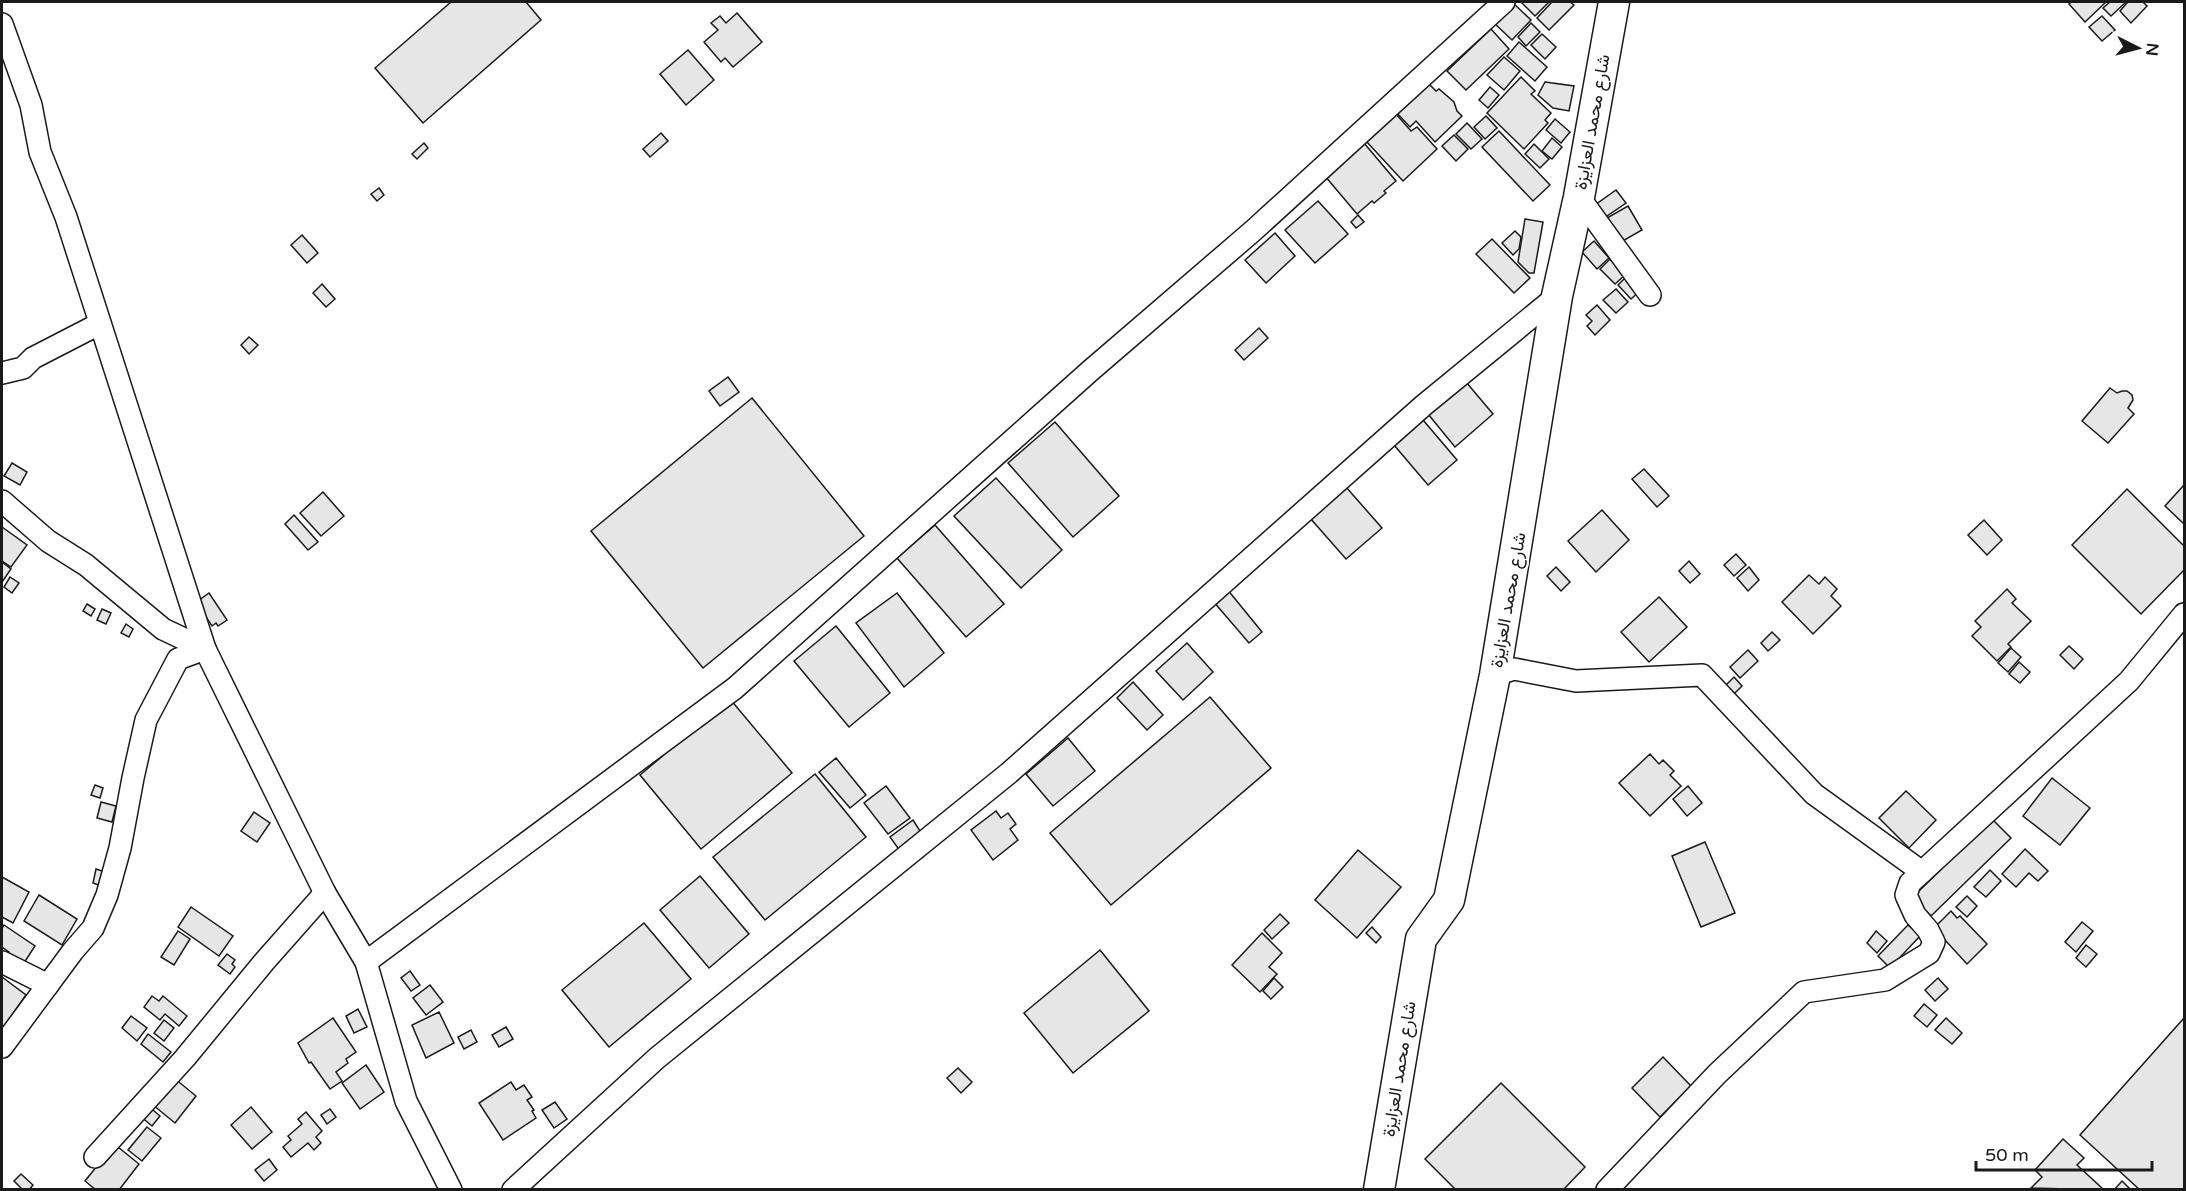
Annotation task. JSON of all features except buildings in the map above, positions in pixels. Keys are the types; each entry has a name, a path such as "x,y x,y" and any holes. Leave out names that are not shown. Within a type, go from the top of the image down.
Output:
{"main road":[{"name":"شارع محمد العزايزة","path":"1379,1190 1421,939 1449,900 1495,675 1557,297 1579,196 1614,2"}],"street":[{"path":"366,962 735,688 1081,379 1254,230 1504,2"},
{"path":"2,24 31,105 40,152 66,217 205,650 325,893 366,962 406,1101 451,1190"},
{"path":"1579,196 1650,295"},
{"path":"513,1190 657,1058 1010,773 1424,405 1557,297"},
{"path":"2,373 23,368 33,358 99,324"},
{"path":"2,501 48,541 86,565 163,629 205,650"},
{"path":"1607,1190 1717,1074 1804,992 1885,980 1929,953 1934,942 1928,930 1915,915 1906,895 1910,884 2129,681 2184,614"},
{"path":"2,1047 93,928 107,895 120,848 132,778 146,720 178,659 205,650"},
{"path":"1495,675 1514,669 1576,681 1702,675 1814,794 1922,872"},
{"path":"95,1157 185,1058 264,962 325,893"},
{"path":"2,962 48,985"}]}
